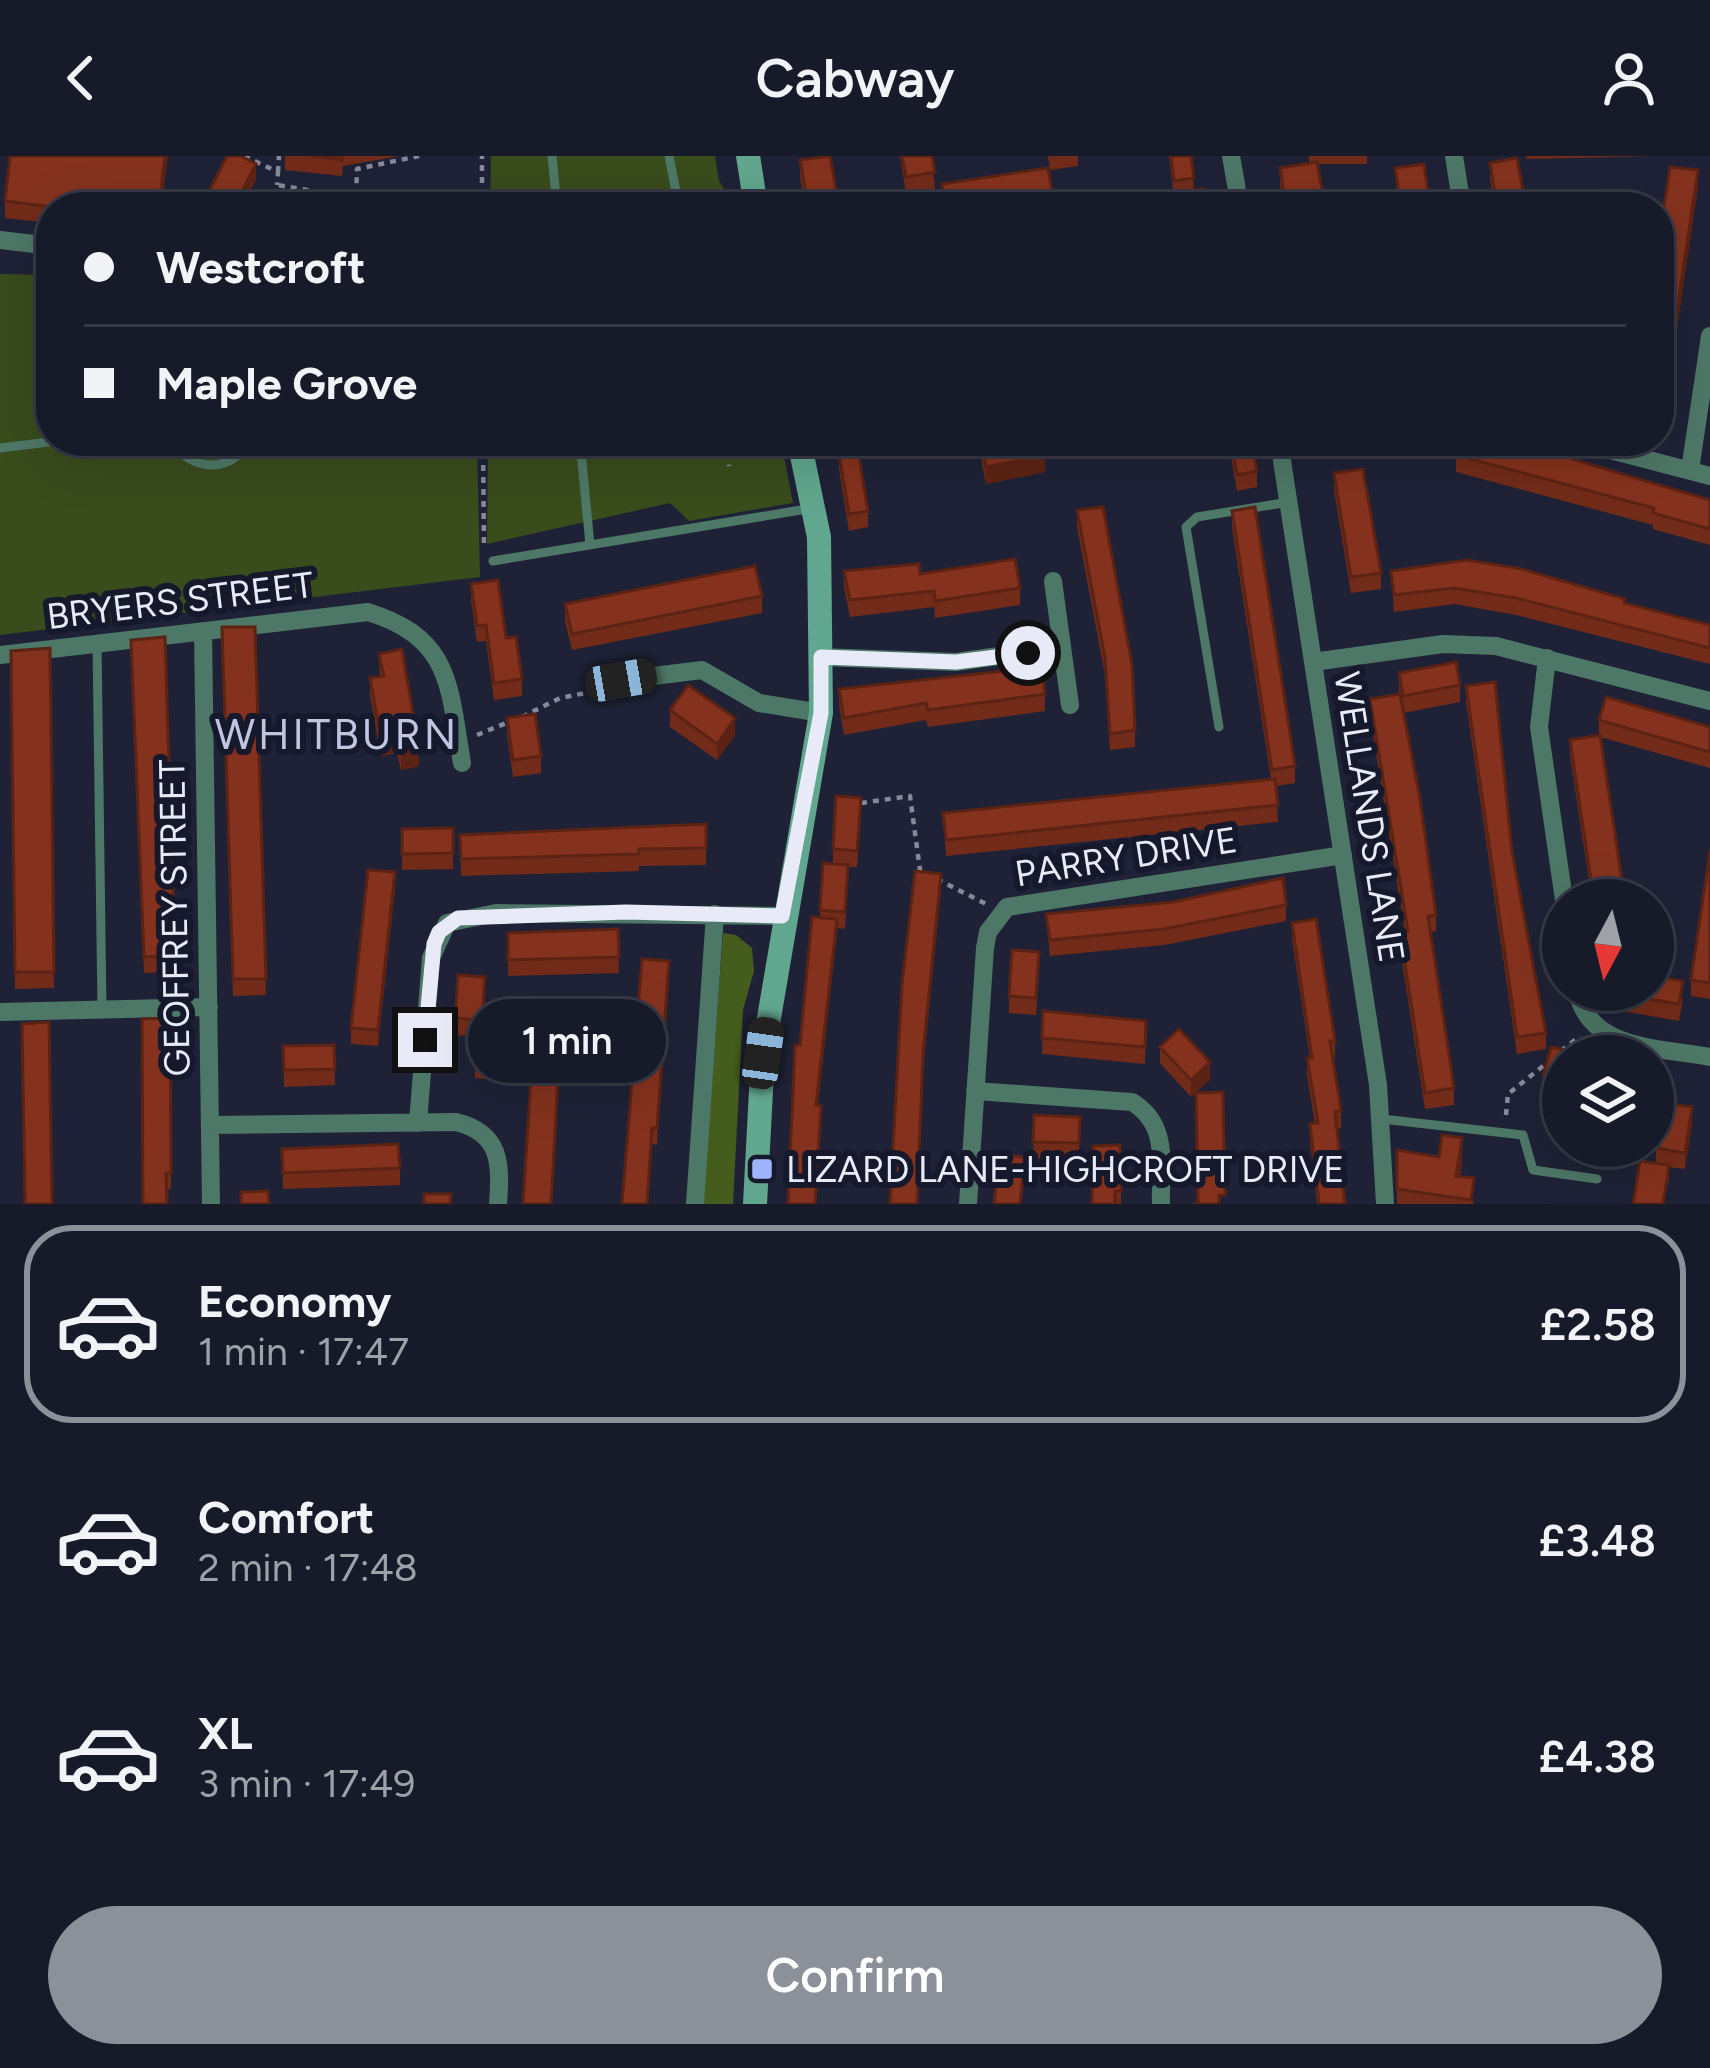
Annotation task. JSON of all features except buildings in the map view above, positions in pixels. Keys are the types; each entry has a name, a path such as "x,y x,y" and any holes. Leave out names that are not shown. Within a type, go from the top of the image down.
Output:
{"street":[{"path":"748,156 754,192"},
{"path":"1231,156 1237,192"},
{"path":"1454,156 1460,192"},
{"path":"0,240 36,244"},
{"path":"1690,470 1710,336"},
{"path":"754,1204 763,1053 782,916 821,713 819,537 802,456"},
{"name":"WELLANDS LANE","path":"1281,456 1382,1120 1385,1204"},
{"path":"1635,456 1710,476"},
{"path":"1053,581 1070,705"},
{"name":"BRYERS STREET","path":"0,655 368,612 400,622 438,658 447,676 460,753"},
{"name":"GEOFFREY STREET","path":"203,631 211,1204"},
{"path":"1313,662 1443,644 1496,646 1710,701"},
{"path":"821,657 956,662 1062,647"},
{"path":"1546,658 1539,727 1561,879"},
{"path":"621,680 702,670 759,703 821,713"},
{"name":"PARRY DRIVE","path":"968,1204 986,948 1002,912 1027,900 1343,855"},
{"path":"418,1123 431,958 447,922 496,913 782,916"},
{"path":"695,1204 715,914"},
{"path":"0,1012 209,1007"},
{"path":"1586,1011 1592,1026 1603,1035 1710,1057"},
{"path":"976,1090 1132,1102 1146,1110 1160,1134 1161,1204"},
{"path":"210,1125 418,1123 478,1128 493,1141 499,1160 498,1204"}],"lane":[{"path":"552,156 556,192"},
{"path":"669,156 676,192"},
{"path":"0,448 36,444"},
{"path":"185,456 205,466 236,456"},
{"path":"581,456 590,545"},
{"path":"1219,727 1186,527 1197,517 1288,502"},
{"path":"493,561 813,508"},
{"path":"97,644 102,1010"},
{"path":"1382,1120 1523,1135 1533,1170 1597,1179"}],"path":[{"path":"244,156 278,172"},
{"path":"276,192 279,156"},
{"path":"356,192 357,169 418,156"},
{"path":"482,156 482,192"},
{"path":"277,185 320,192"},
{"path":"483,456 484,562 493,561"},
{"path":"727,456 729,466"},
{"path":"460,753 560,698 613,688 621,680"},
{"path":"846,805 910,796 920,870 1002,912"},
{"path":"1505,1133 1508,1094 1592,1026"}],"green space":[{"path":"491,156 715,156 726,192 490,192"},
{"path":"0,274 36,275 36,456 477,456 480,577 0,635"},
{"path":"488,456 784,456 793,503 689,521 670,503 487,544"},
{"path":"723,933 736,935 752,948 754,971 743,1010 733,1204 703,1204"}],"place":[{"name":"LIZARD LANE-HIGHCROFT DRIVE","path":"762,1169"}],"district":[{"name":"WHITBURN","path":"337,734"}],"route":[{"path":"425,1040 434,944 447,922 458,918 496,913 626,912 782,916 821,713 821,657 956,662 1028,653"}]}
